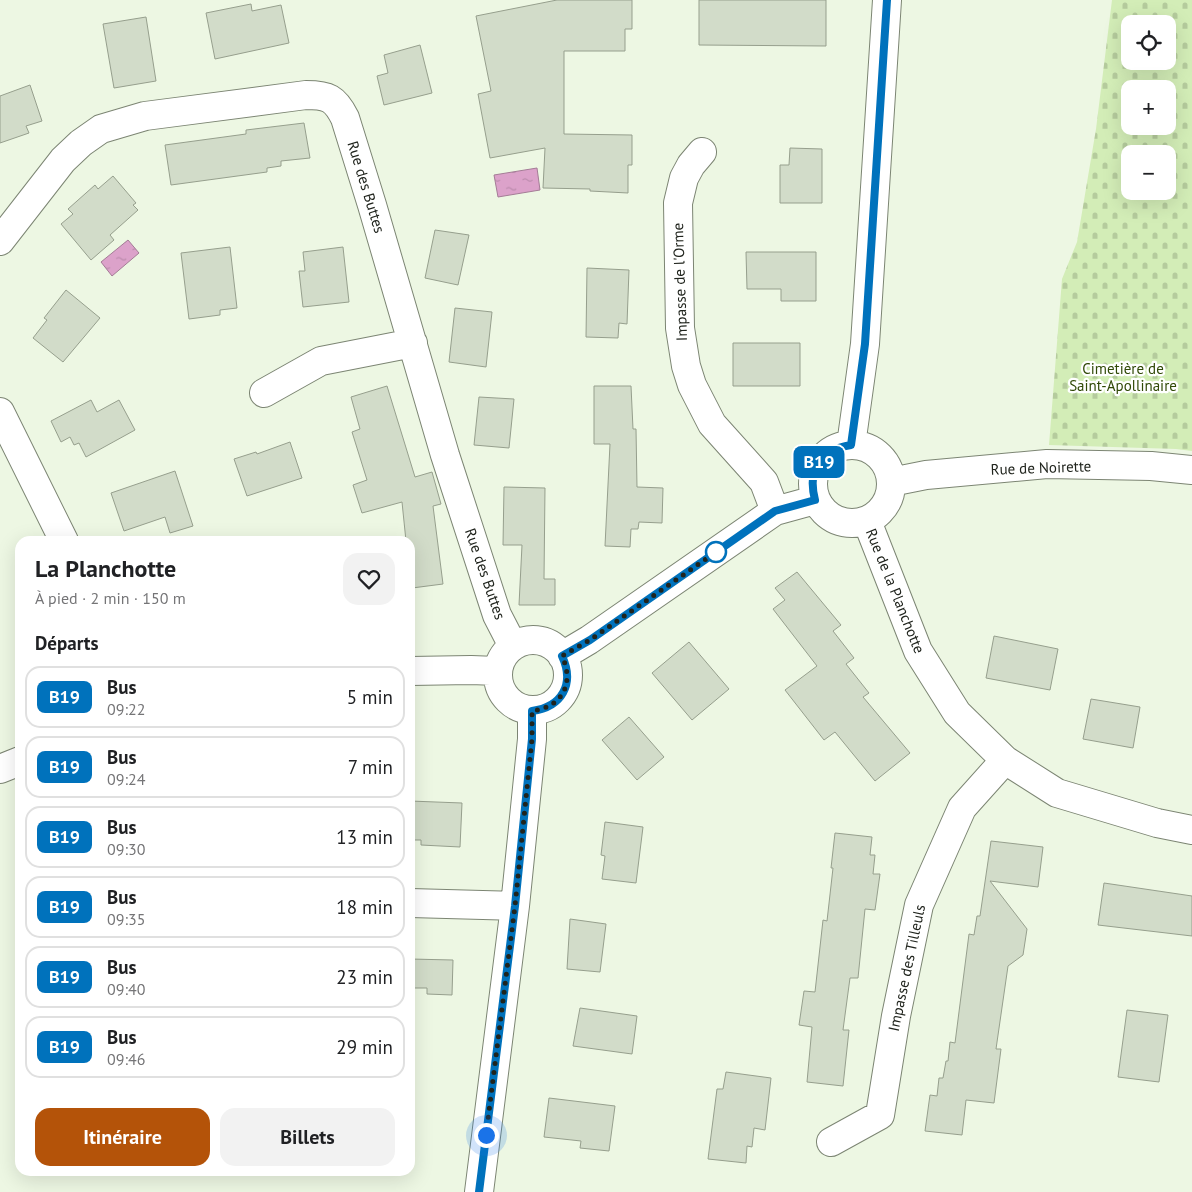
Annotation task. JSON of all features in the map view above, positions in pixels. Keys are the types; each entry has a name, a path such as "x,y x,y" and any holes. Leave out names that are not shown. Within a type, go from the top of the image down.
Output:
{"street":[{"path":"851,445 865,344 887,0"},
{"name":"Rue des Buttes","path":"0,241 63,160 81,143 102,129 145,116 306,95 320,95 331,99 339,107 345,118 445,455 497,615 513,646"},
{"name":"Impasse de l'Orme","path":"702,152 691,165 684,178 678,203 680,328 686,366 692,385 712,424 764,482 775,511"},
{"path":"264,393 321,361 413,343"},
{"path":"0,412 62,536"},
{"path":"851,445 863,446 874,451 889,470 891,482 890,494 885,505 867,521 855,524 843,523 831,518 815,500 812,487 813,474 818,463 827,453 838,447 851,445"},
{"name":"Rue de Noirette","path":"891,482 926,475 1047,464 1151,466 1192,470"},
{"path":"562,656 590,640 775,511 815,500"},
{"name":"Rue de la Planchotte","path":"867,521 918,651 957,713 1006,760 1057,793 1157,823 1192,830"},
{"path":"534,640 545,642 555,648 562,656 567,666 568,677 561,697 543,709 532,711 520,709 510,703 498,683 500,661 506,652 524,641 534,640"},
{"path":"415,672 498,671"},
{"path":"479,1192 515,906 532,739 532,711"},
{"name":"Impasse des Tilleuls","path":"831,1142 880,1115 896,1016 919,905 962,808 1006,760"},
{"path":"0,769 15,763"},
{"path":"415,902 515,906"}],"green space":[{"name":"Cimetière de Saint-Apollinaire","path":"1112,0 1192,0 1192,451 1049,445 1062,279 1077,242 1096,129"}],"water":[{"path":"537,168 540,190 498,197 494,175"},
{"path":"128,240 139,253 112,276 101,262"}],"building":[{"path":"557,0 632,0 632,29 625,29 625,51 564,51 564,134 632,135 632,165 628,165 628,193 590,191 590,189 543,188 545,148 490,158 478,94 491,91 476,16"},
{"path":"699,0 826,0 826,46 699,45"},
{"path":"251,4 252,11 281,5 289,43 215,59 206,13"},
{"path":"146,17 156,81 114,88 103,24"},
{"path":"420,45 432,93 384,105 377,76 388,73 384,55"},
{"path":"30,85 42,121 26,126 29,133 0,143 0,96"},
{"path":"304,123 310,158 281,161 281,166 267,168 267,172 171,185 165,145 246,134 246,130"},
{"path":"790,148 822,149 822,203 780,203 780,165 789,165"},
{"path":"113,176 136,203 133,205 138,210 110,235 114,240 91,260 61,224 73,214 68,209 95,185 98,189"},
{"path":"435,230 469,235 458,285 425,278"},
{"path":"230,247 237,308 220,310 220,315 189,319 181,253"},
{"path":"343,247 349,302 303,307 299,271 305,271 303,252"},
{"path":"746,252 816,252 816,301 781,301 781,289 747,289"},
{"path":"587,268 629,270 627,324 619,323 618,338 586,337"},
{"path":"66,290 100,318 63,362 33,338 47,320 44,318"},
{"path":"455,308 492,312 486,367 449,362"},
{"path":"733,343 800,343 800,386 733,386"},
{"path":"387,386 415,477 432,472 441,504 433,506 443,584 415,588 415,536 405,536 402,502 362,513 353,485 367,480 352,432 360,429 351,397"},
{"path":"594,386 631,386 633,429 636,429 637,487 663,488 662,523 639,522 638,529 631,529 630,547 605,546 610,444 594,444"},
{"path":"479,397 514,399 509,448 474,445"},
{"path":"91,400 97,412 119,400 135,430 86,457 79,443 74,445 70,437 61,442 51,421"},
{"path":"290,442 302,478 247,496 234,459 256,452 257,454"},
{"path":"175,471 193,526 170,533 165,517 124,531 111,493"},
{"path":"504,487 545,488 544,579 555,579 555,605 519,605 522,545 503,545"},
{"path":"797,572 841,625 833,631 854,658 846,664 869,693 863,697 910,753 875,781 835,732 824,740 785,690 817,666 773,609 785,600 775,588"},
{"path":"994,636 1058,649 1050,690 986,678"},
{"path":"689,642 729,689 692,720 652,673"},
{"path":"1091,699 1140,707 1133,748 1083,739"},
{"path":"629,717 664,757 637,780 602,740"},
{"path":"415,801 462,803 460,847 421,845 421,840 415,840"},
{"path":"605,822 643,827 636,883 602,879 605,856 601,855"},
{"path":"835,833 872,837 870,855 875,855 873,874 880,874 875,910 865,909 858,978 850,978 843,1030 849,1030 843,1086 807,1082 812,1027 799,1025 804,991 815,992 823,920 827,921"},
{"path":"991,841 1043,847 1038,887 990,881 1027,929 1023,955 1008,966 996,1049 1001,1049 994,1103 966,1100 962,1135 925,1131 930,1095 937,1096 939,1078 943,1078 946,1061 948,1061 950,1042 955,1043 969,934 974,935 977,916 980,916"},
{"path":"1104,883 1192,896 1192,936 1098,925"},
{"path":"570,919 606,924 600,972 567,969"},
{"path":"415,959 453,960 452,995 427,994 427,988 415,988"},
{"path":"580,1008 637,1016 632,1054 573,1046"},
{"path":"1127,1010 1168,1015 1159,1082 1118,1077"},
{"path":"726,1072 771,1078 765,1130 754,1128 752,1147 747,1146 746,1163 708,1159 717,1089 723,1089"},
{"path":"549,1098 615,1106 609,1151 580,1148 581,1141 544,1137"}],"bus line":[{"name":"B19","path":"479,1192 515,906 532,739 532,711 543,709 561,697 568,677 567,666 562,656 590,640 775,511 815,500 812,487 813,474 818,463 827,453 838,447 851,445 856,420 865,344 887,0"}],"route":[{"path":"486,1135 515,906 532,739 532,711 543,709 561,697 568,677 567,666 562,656 590,640 716,552"}]}
